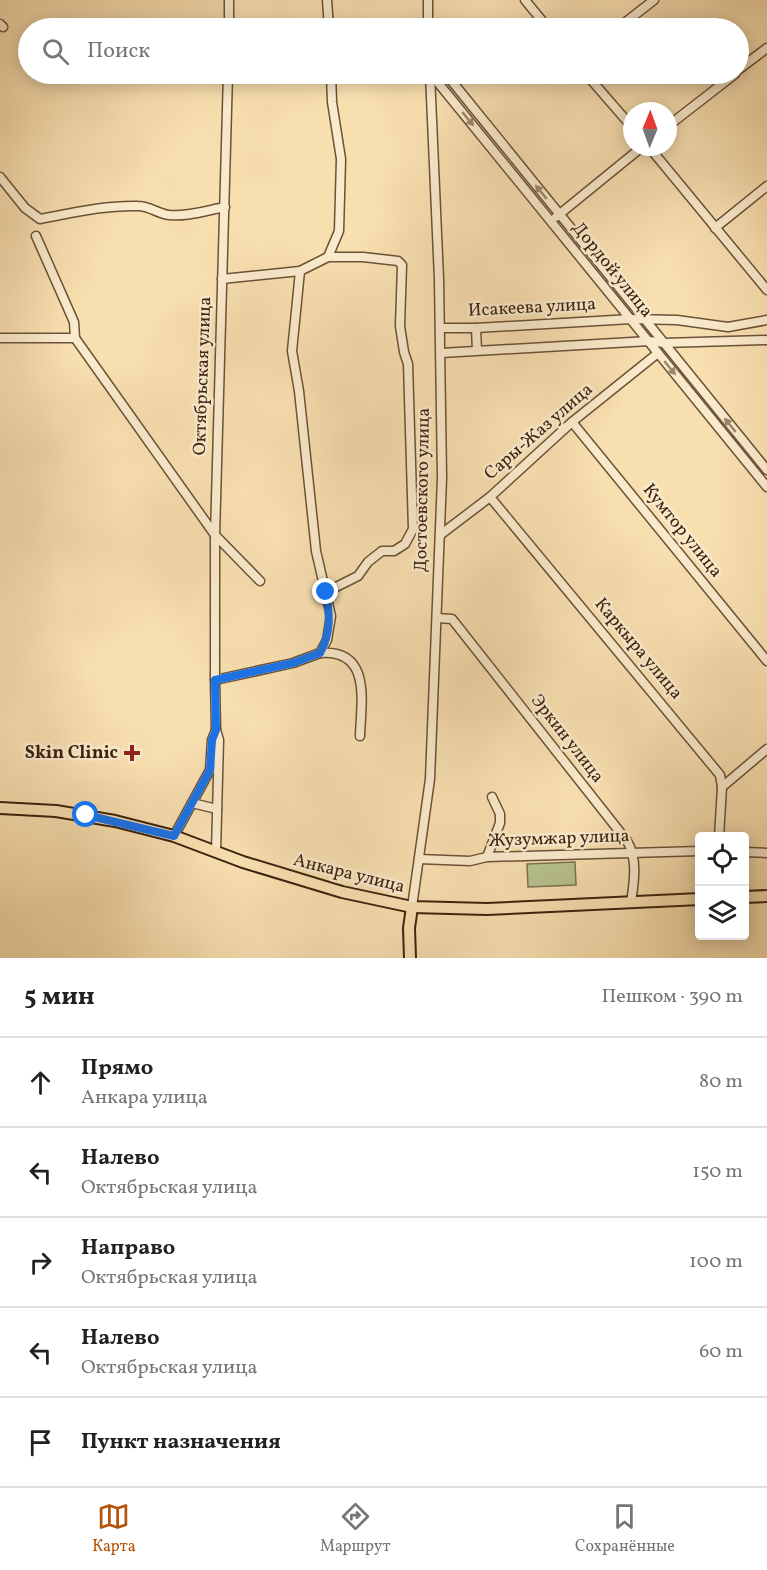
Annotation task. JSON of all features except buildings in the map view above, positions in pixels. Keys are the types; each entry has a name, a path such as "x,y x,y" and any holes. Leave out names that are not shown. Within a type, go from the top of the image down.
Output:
{"main road":[{"name":"Анкара улица","path":"0,808 86,815 174,836 216,852 342,892 412,907 487,909 695,899"},
{"path":"749,897 767,896"},
{"path":"410,958 412,907"}],"street":[{"path":"229,18 230,0"},
{"path":"327,0 328,18"},
{"path":"428,0 428,18"},
{"path":"525,0 540,18"},
{"path":"631,18 654,0"},
{"path":"749,62 767,48"},
{"name":"Октябрьская улица","path":"216,852 219,740 216,730 215,680 215,535 228,84"},
{"path":"328,257 339,231 340,169 331,84"},
{"name":"Достоевского улица","path":"412,907 430,778 442,478 441,328 430,84"},
{"name":"Дордой улица","path":"439,84 767,487"},
{"name":"Дордой улица","path":"454,84 767,470"},
{"path":"595,84 623,117"},
{"path":"677,119 722,84"},
{"path":"431,99 439,90 447,92"},
{"path":"551,221 631,156"},
{"path":"656,156 767,291"},
{"path":"0,177 26,208 40,219 91,209 125,206 142,206 167,215 179,216 225,207"},
{"path":"715,228 767,186"},
{"path":"36,236 74,322 75,338 215,535 260,582"},
{"path":"222,279 300,271 328,257 363,257 398,261 402,265 400,326 408,364 413,529 405,544 394,551 382,551 368,562 358,576 326,592"},
{"path":"300,271 292,351 299,391 316,551 331,616 327,640 320,653"},
{"name":"Исакеева улица","path":"441,328 631,319 677,320 728,327 767,320"},
{"path":"476,328 477,350"},
{"path":"0,338 75,338"},
{"path":"441,353 649,341 664,344 767,340"},
{"name":"Сары-Жаз улица","path":"440,535 490,497 572,422 658,353"},
{"name":"Кумтор улица","path":"572,422 767,661"},
{"name":"Каркыра улица","path":"490,497 720,775 722,786"},
{"name":"Эркин улица","path":"437,618 452,619 627,841 633,852"},
{"path":"215,680 293,663 320,653 334,652 345,656 356,668 362,683 360,736"},
{"name":"Октябрьская улица","path":"174,836 210,770 212,740 216,730"},
{"path":"719,832 722,786 767,748"},
{"path":"487,857 500,823 500,814 492,797"},
{"path":"192,803 217,809"},
{"name":"Жузумжар улица","path":"419,859 470,861 487,857 695,851"},
{"path":"631,903 634,885 633,852"},
{"path":"749,852 767,853"}],"green space":[{"path":"575,862 576,885 528,887 527,864"}],"place":[{"name":"Skin Clinic","path":"132,753"}],"route":[{"path":"86,815 174,836 210,770 212,740 216,730 215,680 293,663 320,653 327,640 331,616 326,592"}]}
